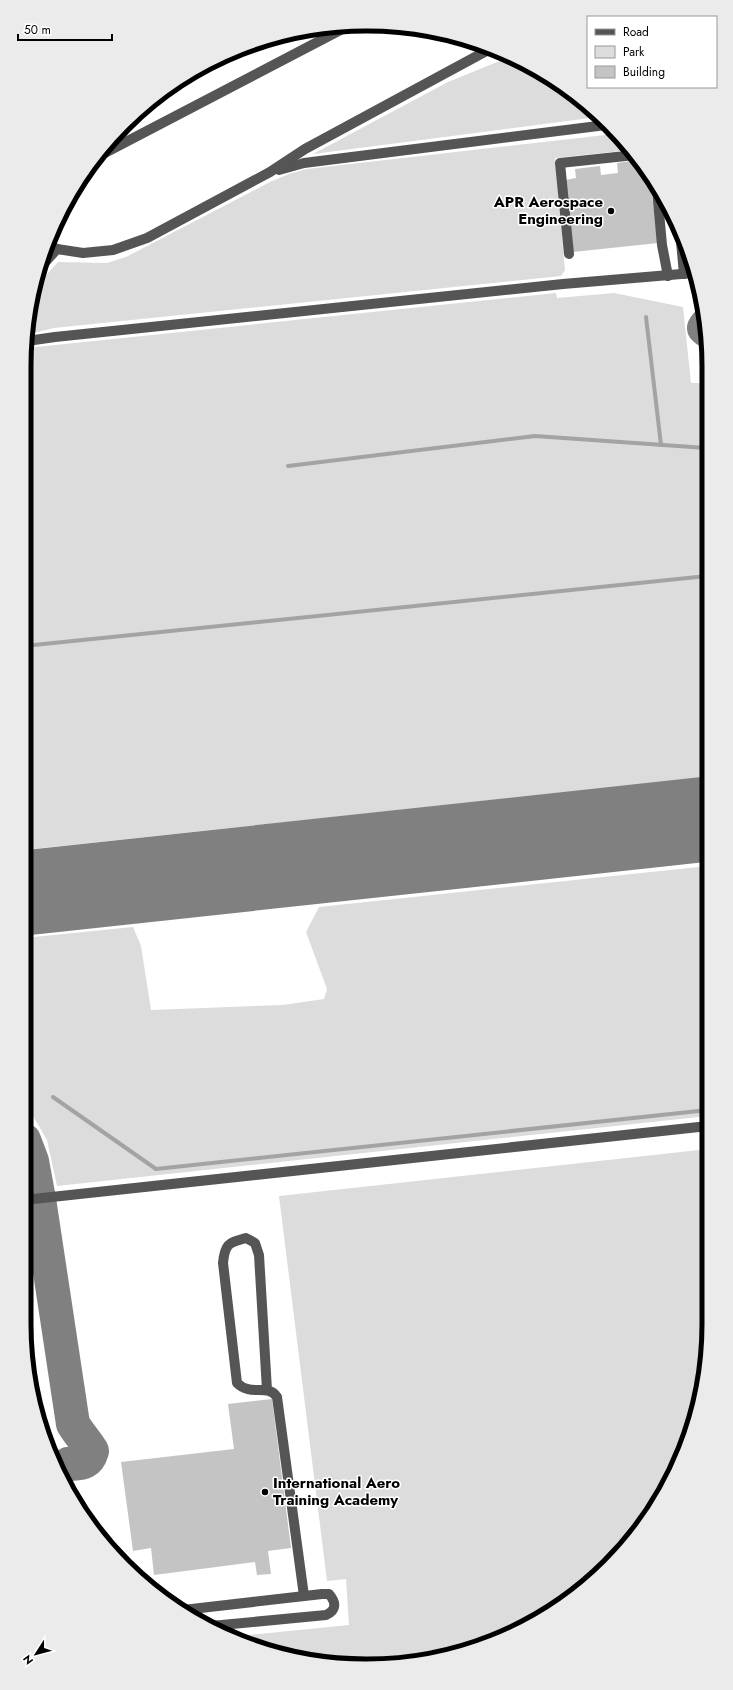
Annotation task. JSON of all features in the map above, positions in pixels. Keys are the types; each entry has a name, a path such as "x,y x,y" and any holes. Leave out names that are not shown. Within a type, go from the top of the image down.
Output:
{"street":[{"path":"109,150 335,33"},
{"path":"54,246 83,253 113,250 147,238 270,172 305,149 483,53"},
{"path":"270,172 304,163 600,126"},
{"path":"569,254 560,163 628,156"},
{"path":"658,201 662,245 668,276"},
{"path":"32,341 55,337 563,284 689,274"},
{"path":"31,1199 702,1127"},
{"path":"267,1390 259,1255 254,1243 246,1238 230,1243 224,1250 236,1383 242,1389 251,1391 267,1390 274,1392 278,1404 304,1596"},
{"path":"191,1609 329,1594 334,1599 334,1608 332,1612 326,1615 220,1625"}],"green space":[{"path":"502,60 534,76 553,88 571,100 592,118 313,154 448,82"},
{"path":"609,135 624,151 555,158 565,270 561,276 54,328 33,333 37,301 42,279 58,262 107,263 126,257 272,181 307,169"},
{"path":"556,293 557,298 614,293 683,307 691,383 702,383 702,778 31,849 31,366 32,349 36,347"},
{"path":"702,867 702,1117 57,1186 47,1140 31,1114 31,937 133,927 141,946 151,1010 283,1005 324,999 327,989 306,932 319,907"},
{"path":"702,1150 702,1324 699,1367 691,1410 667,1472 657,1491 633,1528 604,1561 571,1590 534,1614 515,1624 474,1641 432,1653 366,1659 323,1656 280,1648 244,1635 349,1625 346,1579 327,1581 279,1196"}],"building":[{"name":"APR Aerospace Engineering","path":"632,161 651,190 658,243 573,252 565,180 576,178 575,169 600,166 601,175 618,173 617,163"},
{"path":"272,1399 291,1548 268,1551 271,1574 257,1575 255,1562 154,1575 151,1548 133,1551 121,1462 234,1449 228,1404"}],"waterway":[{"path":"646,317 661,445"},
{"path":"288,466 535,436 702,448"},
{"path":"31,645 702,577"},
{"path":"53,1097 156,1169 702,1111"}],"taxiway":[{"path":"31,1158 39,1199 73,1424 92,1451 86,1461 68,1464"}],"runway":[{"path":"31,892 702,820"}],"place":[{"name":"APR Aerospace Engineering","path":"611,211"},
{"name":"International Aero Training Academy","path":"265,1492"}]}
